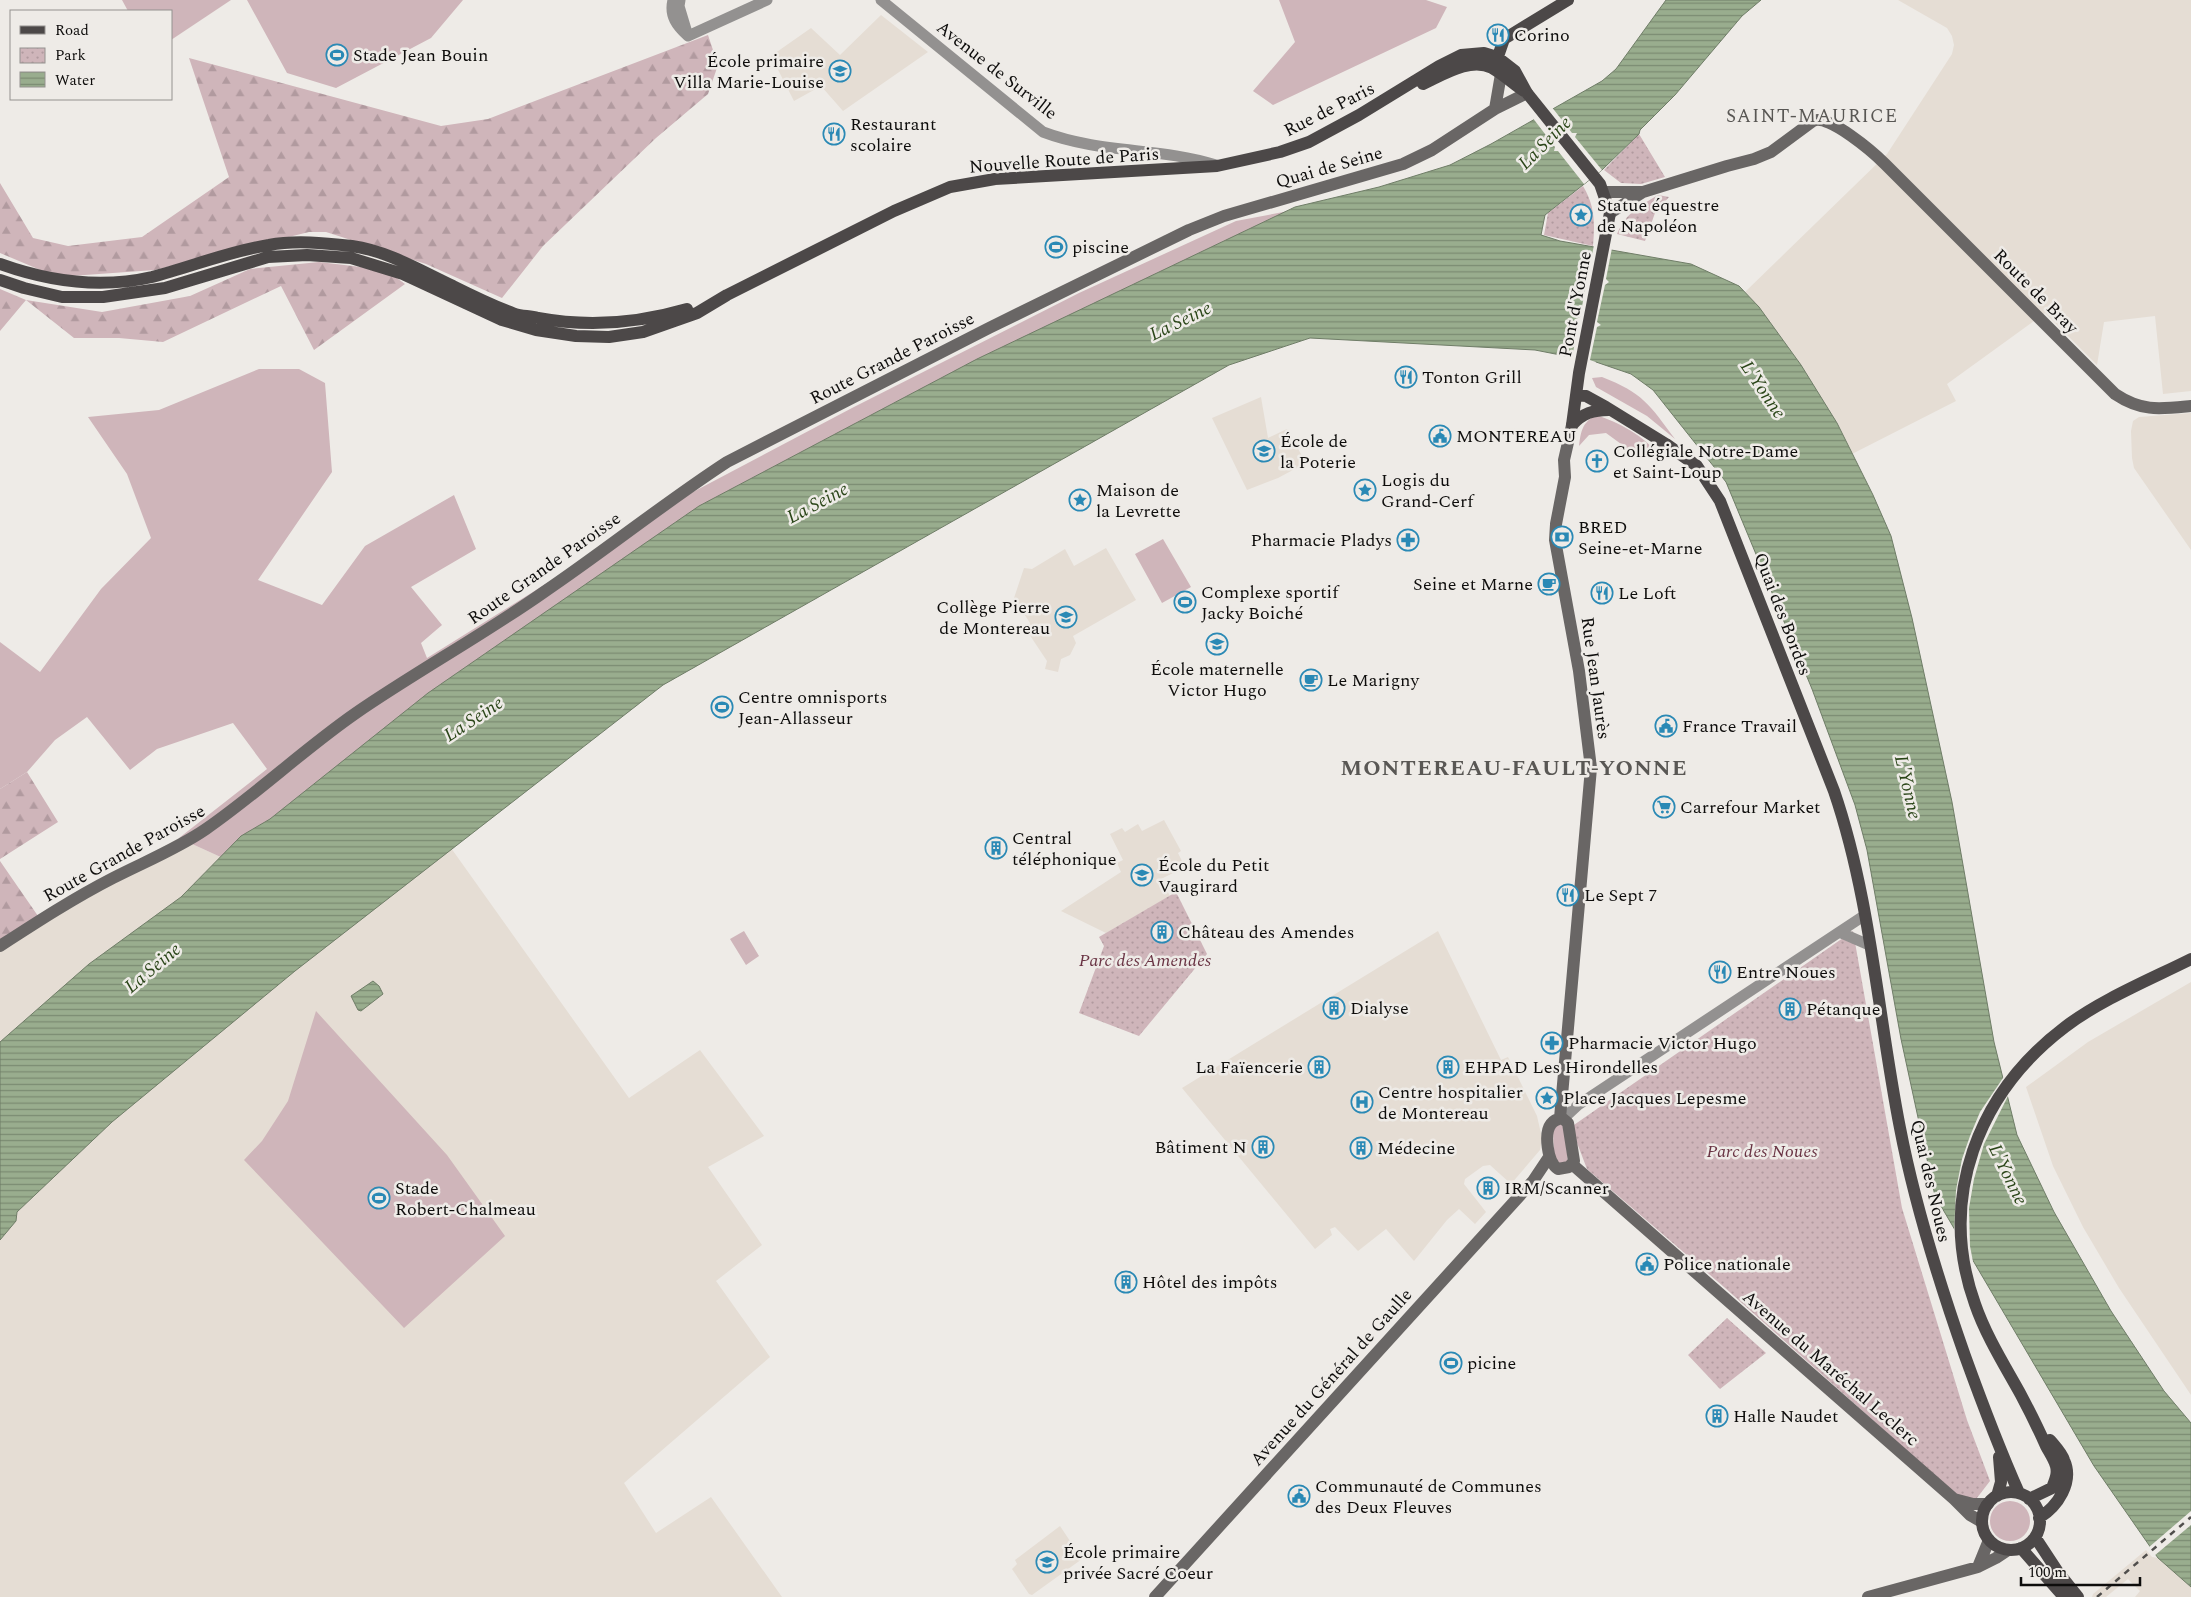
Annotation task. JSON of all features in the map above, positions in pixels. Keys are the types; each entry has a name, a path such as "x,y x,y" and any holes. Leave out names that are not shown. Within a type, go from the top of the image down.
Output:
{"main road":[{"path":"1496,105 1497,67 1504,39 1568,0"},
{"name":"Rue de Paris","path":"1248,160 1309,142 1393,96 1439,66 1461,55 1484,53 1497,67"},
{"path":"1497,67 1515,71 1522,87 1594,176 1604,192 1610,213 1644,192"},
{"name":"Quai de Seine","path":"1132,260 1189,230 1224,216 1404,164 1432,150 1522,87"},
{"name":"Route de Bray","path":"1644,192 1727,166 1754,160 1770,152 1801,128 1816,120 1826,121 1876,155 2116,394 2132,404 2150,409 2191,406"},
{"name":"Nouvelle Route de Paris","path":"0,280 24,288 62,296 103,297 165,288 268,257 307,255 350,258 403,274 502,320 536,330 576,336 609,336 643,332 697,313 727,295 894,211 950,188 995,179 1218,166 1248,160"},
{"path":"1604,192 1644,192"},
{"name":"Pont d'Yonne","path":"1576,395 1610,213"},
{"name":"Nouvelle Route de Paris","path":"0,264 28,274 64,282 102,283 150,277 269,244 305,243 354,246 398,260 517,314 561,322 599,323 640,320 685,310 727,295"},
{"name":"Route Grande Paroisse","path":"0,946 111,878 175,847 204,830 355,714 544,592 687,488 727,462 990,328 1132,260"},
{"name":"Quai des Bordes","path":"1576,395 1586,396 1610,410 1666,444 1697,466 1720,501 1834,791 1847,831 1864,915"},
{"name":"Rue Jean Jaurès","path":"1562,1118 1592,768 1579,671 1555,540 1556,524 1566,477 1564,460 1572,425 1576,395"},
{"path":"1572,425 1584,414 1595,410 1610,410"},
{"name":"Quai des Noues","path":"1864,915 1900,1127 1913,1188 1931,1256 1998,1447"},
{"path":"1954,1499 1992,1500 2004,1493 2024,1496 2052,1488 2056,1477 2056,1465 2032,1414 1989,1338 1975,1305 1966,1273 1962,1247 1961,1203 1968,1166 1984,1123 1995,1100 2022,1065 2066,1026 2097,1007 2191,959"},
{"path":"1562,1118 1568,1122 1574,1161 1572,1165 1565,1169 1552,1162 1548,1130 1553,1121 1562,1118"},
{"name":"Avenue du Général de Gaulle","path":"1155,1597 1532,1181 1552,1162"},
{"name":"Avenue du Maréchal Leclerc","path":"1572,1165 1970,1515 1982,1522"},
{"path":"2032,1414 2064,1460 2067,1475 2064,1491 2049,1512 2039,1518"},
{"path":"1868,1597 1978,1567 2035,1537 2039,1528 2039,1518 2034,1504 2024,1496 1998,1447"},
{"path":"1998,1447 2001,1482 1982,1522 1989,1540 2001,1548 2014,1549 2064,1597"},
{"path":"2035,1537 2058,1572 2078,1597"},
{"path":"1978,1567 1989,1540"}],"street":[{"path":"673,0 673,16 678,27 688,36"},
{"path":"680,0 679,6 688,36"},
{"path":"688,36 768,0"},
{"name":"Avenue de Surville","path":"881,0 1043,132 1068,142 1194,158 1218,166"},
{"path":"1130,151 1141,162 1146,171"},
{"path":"1146,171 1149,153"},
{"path":"1562,1118 1578,1105 1864,915"},
{"path":"1839,932 1869,945"}],"shaded area":[{"path":"1898,0 2191,0 2191,391 2163,394 2155,316 2104,322 2097,365 2045,313 1947,384 1956,401 1852,454 1837,423 1801,365 1759,307 1745,292 1887,154 1952,54 1954,45 1952,36 1947,28"},
{"name":"École primaire Villa Marie-Louise","path":"881,15 928,52 843,111 821,86 794,101 771,56 811,28 840,55"},
{"name":"École de la Poterie","path":"1261,397 1268,438 1287,429 1306,463 1278,478 1247,490 1212,418"},
{"path":"2191,413 2191,550 2134,468 2131,431 2133,421 2139,417"},
{"name":"Collège Pierre de Montereau","path":"1106,548 1136,600 1073,636 1076,643 1070,655 1061,659 1058,672 1045,669 1047,661 1029,634 1030,623 1014,598 1024,568 1032,569 1065,549 1074,566"},
{"name":"École du Petit Vaugirard","path":"1164,820 1181,851 1178,853 1185,867 1161,879 1170,896 1106,933 1061,911 1121,872 1117,863 1123,860 1110,834 1122,828 1125,832 1138,824 1142,831"},
{"path":"179,838 225,859 0,1059 0,941 38,916"},
{"path":"451,848 629,1098 700,1050 764,1136 708,1167 762,1245 716,1281 770,1357 624,1483 656,1533 711,1497 782,1597 0,1597 0,1221 296,951"},
{"name":"Centre hospitalier de Montereau","path":"1438,931 1501,1060 1508,1057 1537,1116 1542,1138 1540,1150 1511,1184 1490,1165 1483,1166 1465,1179 1464,1184 1486,1212 1475,1224 1459,1209 1447,1220 1414,1261 1386,1229 1358,1251 1335,1227 1330,1229 1332,1235 1315,1249 1182,1088"},
{"path":"2191,982 2191,1395 2119,1288 2083,1227 2053,1166 2026,1087 2088,1042"},
{"name":"École primaire privée Sacré Coeur","path":"1060,1526 1082,1559 1032,1595 1029,1594 1012,1569 1017,1564 1015,1560"},
{"path":"2146,1550 2152,1557 2158,1558 2191,1587 2191,1597 2135,1597 2140,1591 2128,1579 2106,1597 2092,1597 2093,1594"}],"green space":[{"path":"122,0 231,0 172,39 172,10 127,10"},
{"name":"Stade Jean Bouin","path":"247,0 463,0 431,38 336,88 287,73"},
{"path":"1279,0 1426,0 1447,7 1436,28 1273,105 1253,91 1295,42"},
{"path":"708,35 718,65 708,94 656,138 543,246 502,298 426,264 326,232 309,232 155,270 57,277 0,253 0,183 33,238 68,246 142,237 229,177 189,58 441,126 488,119"},
{"path":"1639,134 1665,177 1641,184 1621,183 1604,170"},
{"path":"1583,186 1592,208 1593,246 1544,235 1548,213"},
{"path":"1658,195 1669,197 1655,213 1645,241 1617,234 1629,215"},
{"path":"1294,210 225,859 179,838 267,769 233,723 157,749 130,770 87,717 55,740 27,772 0,789 0,642 40,672 101,589 151,538 127,474 88,417 159,410 259,369 299,369 325,383 332,472 258,580 322,605 365,546 454,495 476,549 411,587 442,625 421,643 427,658 693,492 852,408 1079,293 1236,221"},
{"path":"319,262 386,270 405,284 314,350 281,286 163,342 119,338 74,338 26,300 102,312 190,296 250,269"},
{"path":"0,289 26,300 0,331"},
{"path":"1602,377 1636,394 1651,408 1675,439 1647,416 1596,387 1592,378"},
{"path":"1596,415 1613,421 1639,436 1658,455 1632,452 1606,433 1589,435 1579,446 1583,428"},
{"path":"1163,539 1191,587 1162,603 1135,554"},
{"path":"27,772 58,822 0,859 0,789"},
{"path":"0,861 38,916 0,941"},
{"name":"Parc des Amendes","path":"1176,892 1207,954 1139,1036 1079,1013 1104,946 1099,937"},
{"path":"744,931 759,956 746,965 730,939"},
{"name":"Parc des Noues","path":"1853,931 1902,1208 1967,1420 1990,1481 1970,1507 1724,1287 1587,1169 1571,1127"},
{"name":"Stade Robert-Chalmeau","path":"316,1011 447,1155 505,1236 404,1328 244,1160 262,1141 288,1101"},
{"path":"1561,1124 1564,1126 1568,1162 1562,1164 1554,1159 1553,1129"},
{"path":"1727,1318 1766,1353 1720,1389 1688,1355"},
{"path":"2006,1501 2014,1501 2021,1504 2027,1510 2030,1521 2027,1532 2021,1538 2014,1541 2006,1541 1999,1538 1993,1532 1990,1525 1990,1517 1993,1510 1999,1504"}],"water":[{"path":"1666,0 1761,0 1742,16 1675,95 1640,130 1639,134 1602,170 1545,215 1541,235 1560,241 1691,264 1739,286 1759,307 1801,365 1837,423 1873,495 1891,536 1912,618 1952,802 1994,1042 2017,1135 2054,1212 2111,1311 2164,1391 2191,1423 2191,1587 2158,1558 2094,1466 1935,1196 1901,1039 1867,850 1855,805 1812,689 1726,482 1653,390 1631,374 1596,362 1535,350 1310,338 1229,365 663,685 295,971 112,1122 17,1212 16,1221 0,1240 0,1042 89,964 181,897 241,836 270,819 428,693 699,506 977,359 1295,207 1379,187 1450,165 1491,144 1602,81 1616,69"},
{"path":"373,981 379,986 383,994 361,1011 358,1010 351,996"}],"pier":[{"path":"1551,106 1572,133 1577,133 1575,137 1602,170 1584,184 1558,151 1554,151 1555,147 1532,117"},
{"path":"1594,245 1612,248 1606,279 1609,282 1605,285 1597,322 1601,325 1597,327 1590,360 1596,362 1595,364 1566,358 1566,356 1572,357 1579,323 1576,319 1580,317 1587,280 1584,277 1588,275"},
{"path":"2005,1075 2009,1094 1984,1144 1974,1179 1969,1208 1970,1246 1974,1267 1954,1233 1956,1190 1962,1159 1980,1112"},
{"path":"2191,1511 2191,1525 2154,1556 2148,1548"}],"railway":[{"path":"2097,1597 2191,1517"}],"place":[{"name":"Corino","path":"1498,35"},
{"name":"Stade Jean Bouin","path":"337,55"},
{"name":"École primaire Villa Marie-Louise","path":"840,71"},
{"name":"Restaurant scolaire","path":"834,134"},
{"name":"Statue équestre de Napoléon","path":"1581,215"},
{"name":"piscine","path":"1056,247"},
{"name":"Tonton Grill","path":"1406,377"},
{"name":"MONTEREAU","path":"1440,436"},
{"name":"École de la Poterie","path":"1264,451"},
{"name":"Collégiale Notre-Dame et Saint-Loup","path":"1597,461"},
{"name":"Logis du Grand-Cerf","path":"1365,490"},
{"name":"Maison de la Levrette","path":"1080,500"},
{"name":"BRED Seine-et-Marne","path":"1562,537"},
{"name":"Pharmacie Pladys","path":"1408,540"},
{"name":"Seine et Marne","path":"1549,584"},
{"name":"Le Loft","path":"1602,593"},
{"name":"Complexe sportif Jacky Boiché","path":"1185,602"},
{"name":"Collège Pierre de Montereau","path":"1066,617"},
{"name":"École maternelle Victor Hugo","path":"1217,644"},
{"name":"Le Marigny","path":"1311,680"},
{"name":"Centre omnisports Jean-Allasseur","path":"722,707"},
{"name":"France Travail","path":"1666,726"},
{"name":"Carrefour Market","path":"1664,807"},
{"name":"Central téléphonique","path":"996,848"},
{"name":"École du Petit Vaugirard","path":"1142,875"},
{"name":"Le Sept 7","path":"1568,895"},
{"name":"Château des Amendes","path":"1162,932"},
{"name":"Entre Noues","path":"1720,972"},
{"name":"Dialyse","path":"1334,1008"},
{"name":"Pétanque","path":"1790,1009"},
{"name":"Pharmacie Victor Hugo","path":"1552,1043"},
{"name":"La Faïencerie","path":"1319,1067"},
{"name":"EHPAD Les Hirondelles","path":"1448,1067"},
{"name":"Place Jacques Lepesme","path":"1547,1098"},
{"name":"Centre hospitalier de Montereau","path":"1362,1102"},
{"name":"Bâtiment N","path":"1263,1147"},
{"name":"Médecine","path":"1361,1148"},
{"name":"IRM/Scanner","path":"1488,1188"},
{"name":"Stade Robert-Chalmeau","path":"379,1198"},
{"name":"Police nationale","path":"1647,1264"},
{"name":"Hôtel des impôts","path":"1126,1282"},
{"name":"picine","path":"1451,1363"},
{"name":"Halle Naudet","path":"1717,1416"},
{"name":"Communauté de Communes des Deux Fleuves","path":"1299,1496"},
{"name":"École primaire privée Sacré Coeur","path":"1047,1562"}],"district":[{"name":"SAINT-MAURICE","path":"1812,115"},
{"name":"MONTEREAU-FAULT-YONNE","path":"1514,767"}],"water label":[{"name":"La Seine","path":"1544,142"},
{"name":"La Seine","path":"1180,320"},
{"name":"L'Yonne","path":"1764,389"},
{"name":"La Seine","path":"817,502"},
{"name":"La Seine","path":"473,718"},
{"name":"L'Yonne","path":"1909,787"},
{"name":"La Seine","path":"152,967"},
{"name":"L'Yonne","path":"2009,1174"}]}
